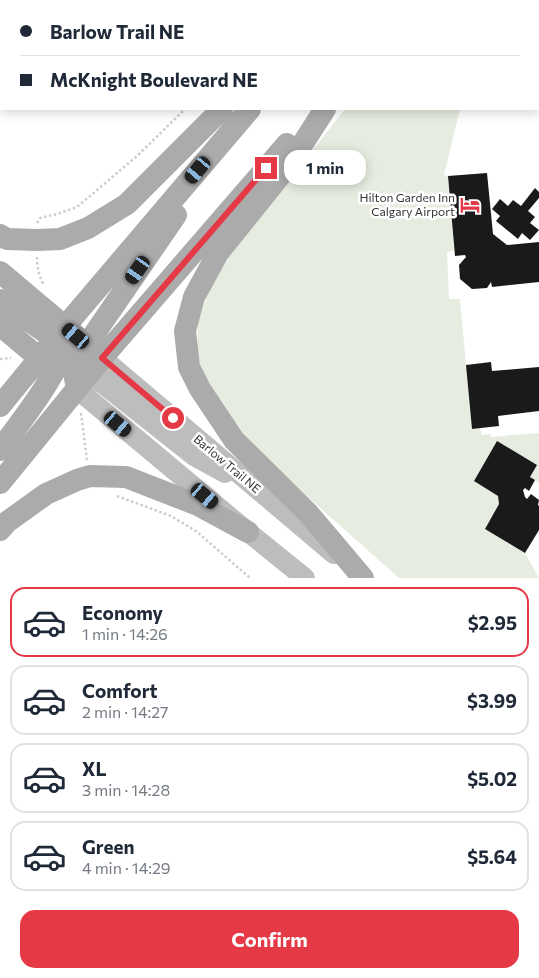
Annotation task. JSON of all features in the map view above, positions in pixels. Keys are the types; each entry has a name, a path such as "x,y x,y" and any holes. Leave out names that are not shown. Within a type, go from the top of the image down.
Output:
{"main road":[{"path":"0,235 8,239 60,239 88,228 127,204 221,110"},
{"path":"0,483 67,361 249,110"},
{"path":"0,450 48,383 67,361 316,110"},
{"path":"324,110 291,162 218,253 194,297 185,331 189,368 200,389 234,440 308,513 363,578"},
{"name":"Barlow Trail NE","path":"0,272 67,361"},
{"path":"0,300 67,361"},
{"name":"Barlow Trail NE","path":"0,325 67,361"},
{"path":"0,406 67,361"},
{"path":"0,530 7,522 46,494 90,476 126,478 198,505 248,532"}],"street":[{"name":"Barlow Trail NE","path":"67,361 259,491 363,578"},
{"name":"Barlow Trail NE","path":"67,361 248,532 305,578"}],"path":[{"path":"38,227 37,222 40,218 77,207 96,192 184,110"},
{"path":"37,248 37,268 42,282 47,289"},
{"path":"0,359 67,361 88,466"},
{"path":"113,494 171,516 196,531 250,578"}],"shaded area":[{"path":"344,110 460,110 444,175 448,176 454,250 447,252 449,299 460,299 472,429 480,428 482,435 490,434 491,437 539,433 539,483 530,477 537,465 497,441 474,481 498,496 499,504 485,529 525,553 539,578 399,578 290,481 231,422 208,389 197,354 198,322 210,288 233,251"}],"building":[{"name":"Hilton Garden Inn Calgary Airport","path":"487,173 493,234 507,245 539,242 539,282 492,287 491,282 487,288 472,289 460,279 459,265 466,257 465,255 455,256 448,176"},
{"path":"535,188 539,192 539,198 528,211 535,217 530,223 539,230 530,240 522,233 518,239 496,221 500,216 492,209 500,199 508,206 513,200 521,206"},
{"path":"491,362 492,371 539,367 539,411 498,416 499,426 472,429 466,365"},
{"path":"497,441 537,465 530,477 535,480 529,491 525,488 523,490 527,499 531,494 539,500 539,530 525,553 485,529 499,504 498,496 474,481"}],"place":[{"name":"Hilton Garden Inn Calgary Airport","path":"470,205"}],"route":[{"path":"173,418 102,358 266,168"}]}
